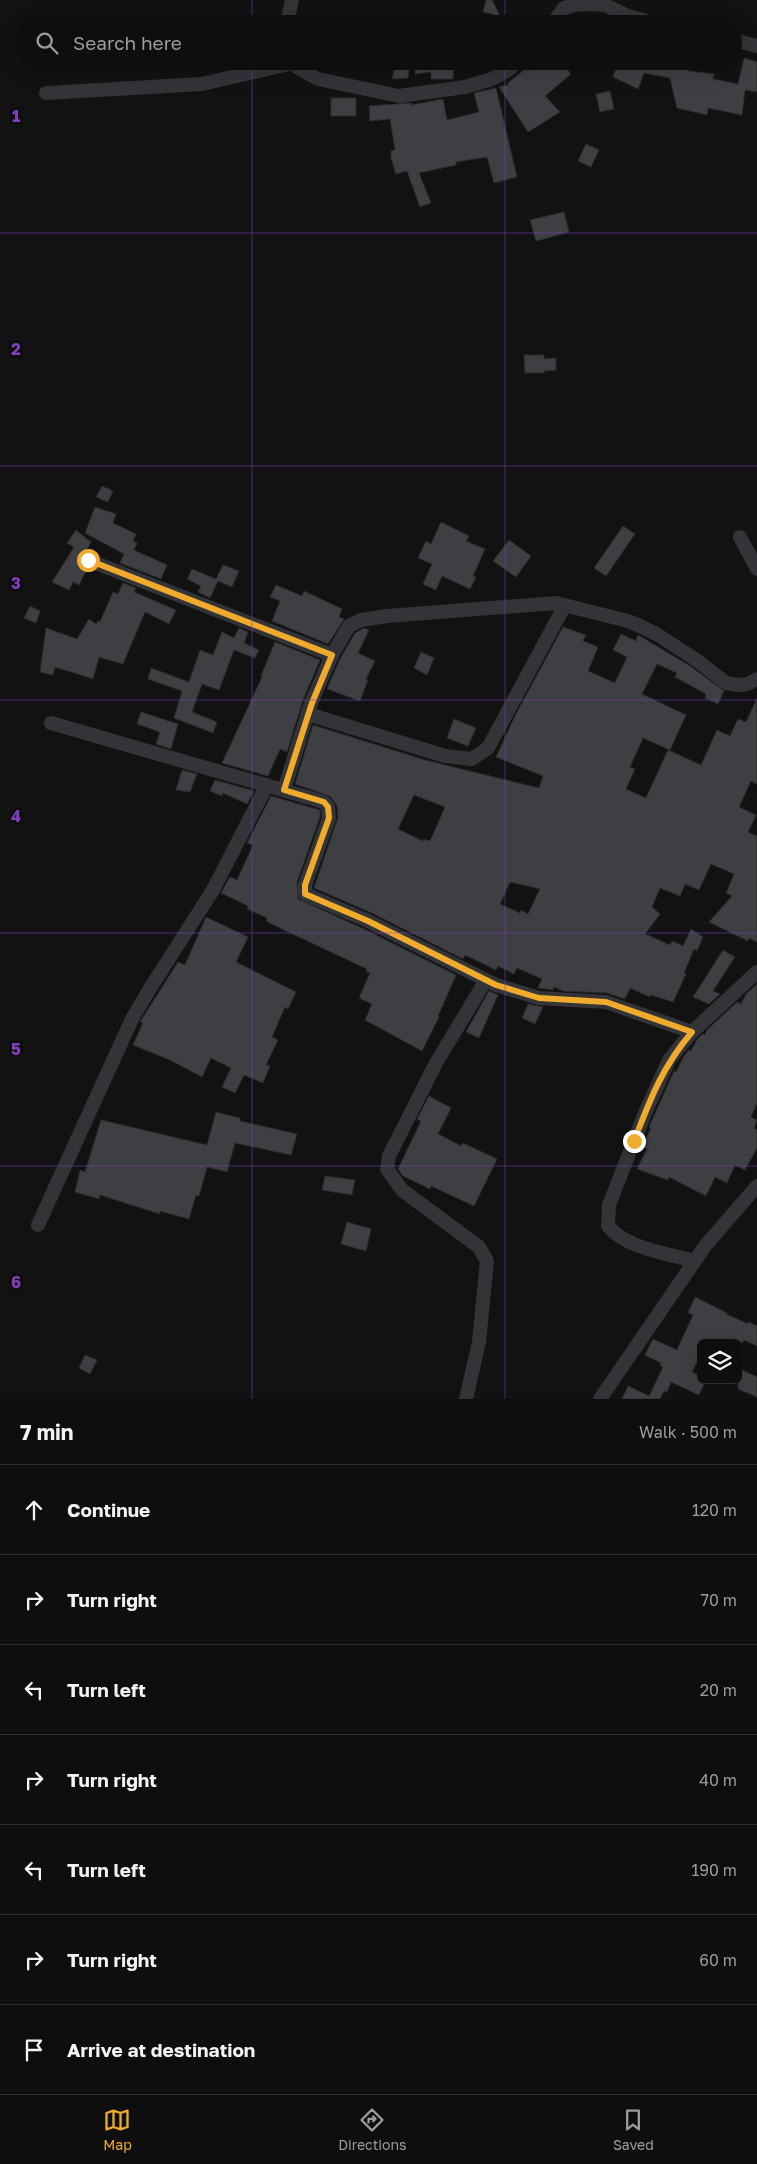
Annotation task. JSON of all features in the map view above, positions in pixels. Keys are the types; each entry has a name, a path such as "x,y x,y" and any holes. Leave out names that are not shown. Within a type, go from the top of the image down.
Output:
{"street":[{"path":"288,15 292,0"},
{"path":"559,15 564,8 590,4 605,5 626,15"},
{"path":"742,42 757,46"},
{"path":"46,93 202,84 259,70"},
{"path":"304,70 318,79 398,96 465,87 492,79 508,70"},
{"path":"740,537 757,569"},
{"path":"88,560 332,655"},
{"path":"284,790 308,714 332,655 349,626 361,620 549,603 565,605 628,621 640,626 658,635 695,659 726,683 747,684 757,679"},
{"path":"308,714 445,756 472,759 488,748 565,605"},
{"path":"51,723 324,802 330,812 329,818 305,885 305,894 368,921 486,980 522,993 539,998 606,1002 692,1032"},
{"path":"38,1225 132,1019 213,890 267,785"},
{"path":"694,1261 641,1246 615,1234 608,1226 609,1206 659,1079 669,1060 692,1032 757,972"},
{"path":"466,1399 479,1342 487,1262 479,1247 402,1190 387,1169 389,1156 433,1070 486,980"},
{"path":"600,1399 694,1261 757,1186"}],"building":[{"path":"486,0 492,0 500,15 496,15 483,12"},
{"path":"744,58 757,62 757,92 745,90 742,115 708,108 707,115 677,108 670,78 644,73 638,89 613,77 615,70 688,70 714,74 713,79 738,84"},
{"path":"394,70 409,70 408,78 392,79"},
{"path":"415,70 454,70 453,79 431,79 431,72 415,74"},
{"path":"524,70 568,70 571,74 545,96 560,112 528,132 499,87 508,85"},
{"path":"496,88 517,177 494,183 487,157 456,162 456,165 419,173 431,203 420,207 407,171 396,174 391,158 391,151 395,150 390,119 370,121 369,106 411,103 411,105 443,99 447,120 479,112 474,93"},
{"path":"610,91 614,109 600,112 596,94"},
{"path":"331,98 356,98 356,116 331,116"},
{"path":"586,144 599,150 591,167 578,161"},
{"path":"564,212 569,232 536,241 530,220"},
{"path":"524,355 544,355 544,359 556,358 556,370 544,371 544,373 525,373"},
{"path":"102,486 113,491 108,502 96,497"},
{"path":"95,507 116,514 113,523 136,534 133,541 137,543 134,550 167,565 161,579 120,563 124,554 85,533"},
{"path":"441,522 469,536 466,541 485,549 473,576 476,577 470,589 442,576 436,590 423,584 432,564 418,558 426,541 431,544"},
{"path":"623,526 635,534 606,576 594,568"},
{"path":"76,530 91,542 80,557 81,565 87,569 79,585 73,582 69,590 52,582 74,547 67,543"},
{"path":"509,540 531,556 516,577 493,561"},
{"path":"223,565 239,571 232,587 218,581 210,598 198,592 201,586 187,579 192,569 216,579"},
{"path":"123,583 136,588 134,592 176,610 169,624 145,612 123,664 99,657 93,679 55,667 53,675 40,672 46,628 77,639 89,619 96,624 98,621 100,622 113,592 118,594"},
{"path":"276,585 302,596 304,591 342,609 339,617 344,619 328,644 272,621 280,601 270,597"},
{"path":"30,606 40,611 36,623 24,618"},
{"path":"563,627 586,635 583,641 598,647 588,671 615,683 627,657 613,650 621,634 636,641 638,635 690,666 724,691 718,704 705,698 706,694 675,677 677,673 657,664 642,694 686,715 670,750 643,738 630,767 635,769 626,789 646,798 668,750 701,765 717,730 730,736 738,719 746,722 757,698 757,784 751,781 739,807 756,815 748,832 757,836 757,942 749,938 748,941 709,922 732,896 726,893 734,874 711,864 699,890 685,884 680,896 660,888 652,907 660,914 645,934 670,945 672,941 683,946 691,929 703,937 697,951 694,949 684,973 686,974 673,1002 651,995 650,997 630,988 625,999 607,993 563,991 554,987 553,990 538,988 542,979 517,968 514,974 498,966 496,970 465,955 463,959 372,913 314,888 338,817 337,806 330,796 295,784 313,725 425,760 539,788 543,776 496,757 516,714","holes":["414,795 445,807 430,841 424,839 423,841 398,829","510,882 540,889 528,914 521,910 520,913 500,904"]},
{"path":"239,628 248,632 244,643 259,650 255,658 234,650 219,690 202,684 192,712 217,722 213,733 174,718 182,691 148,679 151,668 189,682 200,650 213,655 222,632 234,638"},
{"path":"364,628 369,630 358,653 375,661 366,679 368,680 360,701 327,689 340,659 355,633"},
{"path":"275,642 320,660 303,700 287,752 280,749 268,776 222,763 262,677"},
{"path":"421,652 434,658 427,675 414,668"},
{"path":"141,712 178,724 171,749 156,744 160,732 137,724"},
{"path":"454,719 476,728 468,746 447,738"},
{"path":"182,770 197,774 190,792 176,790"},
{"path":"215,780 254,791 247,804 223,793 222,796 210,791"},
{"path":"271,796 320,810 320,817 297,882 298,899 364,929 456,975 439,1017 422,1051 365,1020 372,1004 359,998 370,973 366,972 367,969 266,921 267,918 247,909 248,906 221,893 230,877 237,880 253,845 247,843"},
{"path":"206,917 248,937 236,962 296,992 288,1009 285,1007 272,1037 278,1040 266,1065 270,1066 263,1083 244,1075 235,1093 222,1087 231,1068 211,1058 202,1077 170,1060 133,1045 143,1023 140,1022 178,962 185,965"},
{"path":"723,950 735,957 713,991 720,994 709,1004 693,997"},
{"path":"757,984 757,1103 751,1117 757,1120 754,1128 757,1130 757,1148 745,1170 735,1165 727,1183 715,1177 706,1196 669,1177 668,1180 637,1169 647,1149 642,1147 651,1128 649,1127 674,1071 676,1072 684,1056 689,1050 691,1051 698,1038 703,1034 705,1035 707,1030 737,1002 741,1004 746,994"},
{"path":"489,991 498,995 479,1038 466,1032"},
{"path":"528,1004 543,1007 535,1024 522,1018"},
{"path":"429,1096 451,1108 438,1134 461,1146 463,1143 497,1159 474,1206 431,1186 430,1189 403,1176 398,1169 421,1121 417,1119"},
{"path":"216,1112 240,1118 240,1121 297,1134 291,1155 235,1143 227,1172 207,1167 199,1196 196,1195 189,1219 160,1211 160,1214 100,1195 99,1199 75,1192 80,1170 85,1172 101,1120 207,1145"},
{"path":"325,1176 355,1180 352,1195 322,1190"},
{"path":"347,1222 371,1229 366,1251 341,1244"},
{"path":"695,1297 726,1314 748,1324 749,1322 757,1326 757,1346 744,1340 742,1343 742,1339 697,1339 697,1362 692,1372 697,1374 697,1384 704,1384 699,1395 671,1382 667,1392 664,1391 660,1399 622,1399 628,1386 649,1396 663,1367 660,1365 661,1363 645,1355 653,1339 677,1350 693,1315 688,1313"},
{"path":"85,1355 97,1360 90,1374 79,1368"},
{"path":"742,1370 757,1377 757,1397 738,1389 738,1384 742,1384"}],"route":[{"path":"88,560 332,655 301,732 284,790 318,799 324,802 330,812 305,885 305,894 368,921 496,985 539,998 598,1000 692,1032 669,1060 659,1079 634,1141"}]}
